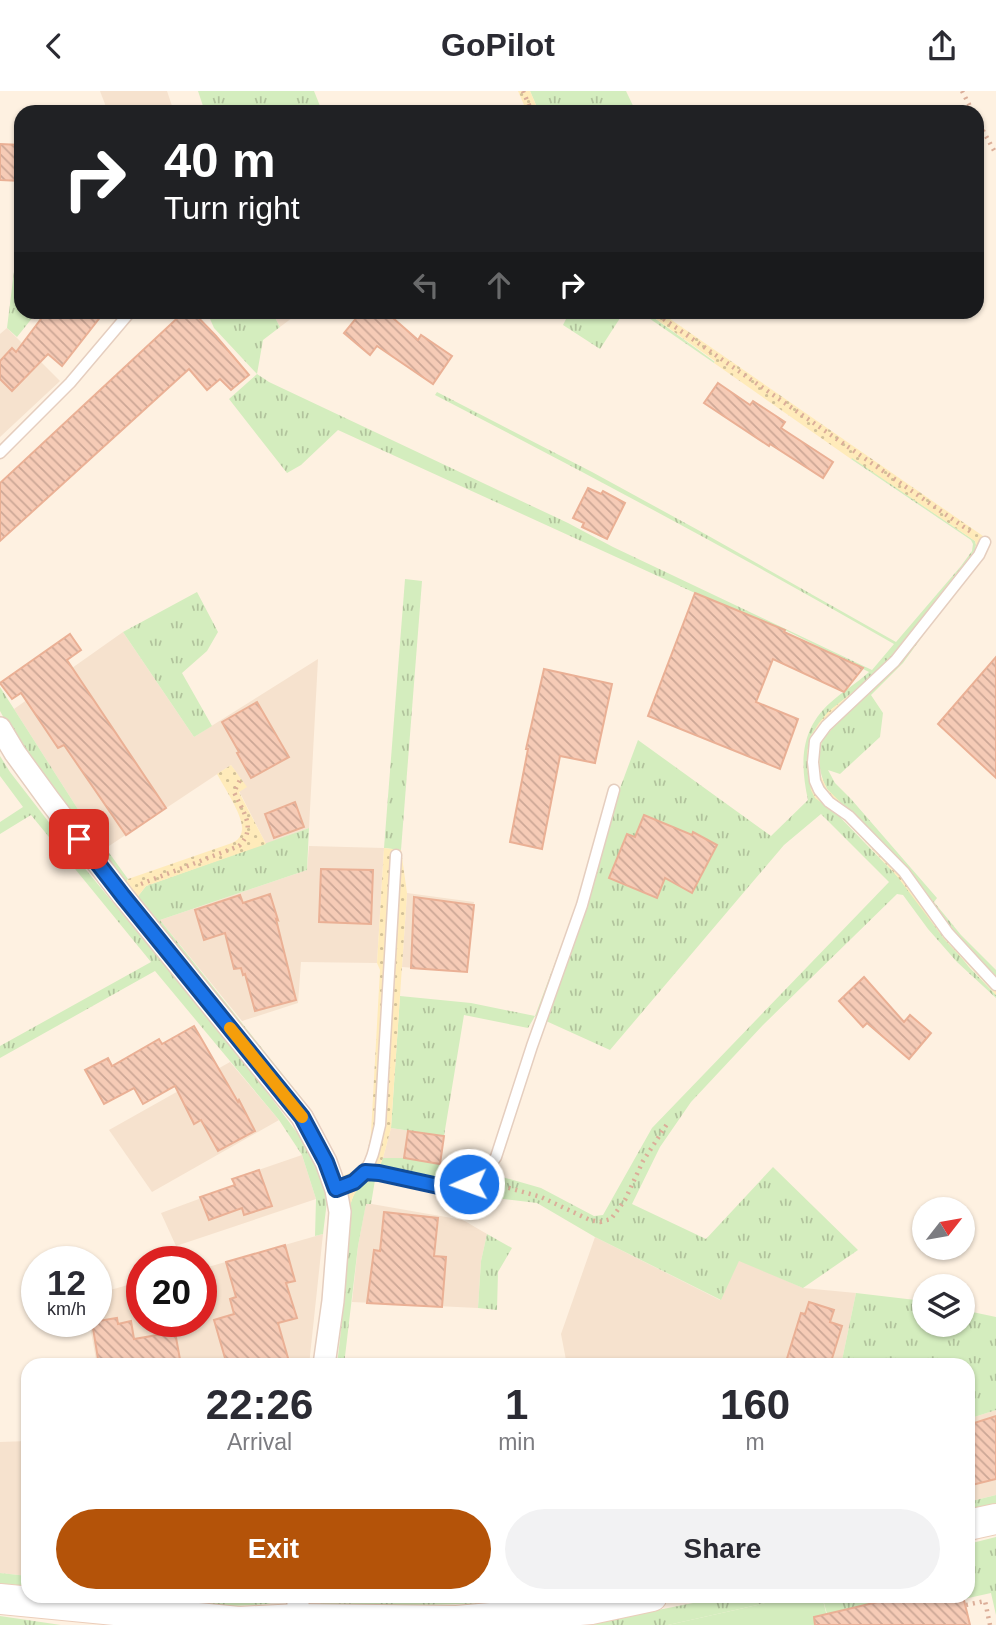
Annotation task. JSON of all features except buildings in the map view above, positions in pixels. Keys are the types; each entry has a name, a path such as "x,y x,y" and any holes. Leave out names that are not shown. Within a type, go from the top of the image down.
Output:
{"street":[{"path":"0,728 50,801 123,896 302,1117 326,1162 336,1189 340,1212 333,1301 325,1358"},
{"path":"975,1523 996,1518"},
{"path":"0,1599 21,1601"},
{"path":"40,1603 238,1623 298,1608 457,1621 591,1608 616,1603"}],"lane":[{"path":"0,453 71,383 124,319"},
{"path":"985,542 979,555 895,661 826,726 815,741 813,762 819,790 829,802 849,816 904,872 948,933 996,985"},
{"path":"365,1172 443,1187 469,1184 485,1172 496,1157 582,905 614,790"},
{"path":"336,1189 354,1182 365,1172 372,1157 380,1125 396,855"}],"path":[{"path":"984,132 996,154"},
{"path":"664,319 985,542"},
{"path":"123,896 144,882 239,846 246,839 249,826 233,792 241,778"},
{"path":"469,1184 485,1181 541,1197 590,1220 600,1222 611,1219 625,1200 643,1161 667,1124"},
{"path":"966,1605 985,1601 990,1625"}],"shaded area":[{"path":"100,91 167,91 172,105 105,105"},
{"path":"276,319 291,319 280,327"},
{"path":"7,328 60,381 0,437 0,334"},
{"path":"123,632 194,737 318,659 309,828 266,844 239,791 246,787 231,765 106,848 14,709"},
{"path":"309,846 384,848 377,963 301,962 298,1003 242,1021 160,920 307,870"},
{"path":"407,893 474,902 467,972 402,967"},
{"path":"230,1062 279,1120 152,1192 109,1130"},
{"path":"391,1128 444,1136 440,1164 404,1158 383,1158"},
{"path":"302,1155 316,1199 176,1246 161,1213 234,1186 232,1179"},
{"path":"366,1203 463,1220 487,1234 481,1261 478,1308 352,1302"},
{"path":"323,1234 310,1358 96,1358 92,1337 112,1337 112,1289 126,1286 126,1337 217,1337 217,1264"},
{"path":"595,1237 720,1300 739,1260 803,1288 856,1293 842,1358 566,1358 561,1334"},
{"path":"996,1410 996,1495 975,1500 975,1417"},
{"path":"21,1441 21,1575 0,1573 0,1442"}],"green space":[{"path":"198,91 314,91 320,105 203,105"},
{"path":"530,91 626,91 633,105 536,105"},
{"path":"14,271 14,319 31,319 17,337 7,328"},
{"path":"210,319 276,319 280,327 263,340 257,374 214,328"},
{"path":"566,319 619,319 600,349 563,325"},
{"path":"650,319 656,319 714,363"},
{"path":"257,374 872,670 894,644 666,517 435,395 437,392 592,472 896,642 961,566 972,551 973,544 971,540 851,459 852,457 975,541 975,550 893,655 873,676 828,712 810,737 807,754 834,811 897,876 996,998 957,962 903,895 897,894 763,1025 691,1102 660,1147 632,1204 706,1239 773,1167 858,1250 803,1288 739,1261 721,1300 595,1237 537,1203 375,1180 371,1204 366,1204 358,1246 345,1358 338,1358 350,1207 358,1189 374,1179 383,1158 404,1158 485,1172 541,1188 594,1216 603,1215 652,1128 889,882 821,814 784,845 610,1050 535,1016 638,740 771,836 808,800 804,760 813,724 830,703 869,672 785,630 695,593 338,430 301,465 287,473 229,399"},
{"path":"405,579 422,581 401,850 384,848"},
{"path":"197,592 218,632 207,651 182,673 212,726 194,737 123,632"},
{"path":"954,593 903,663 871,695 883,713 880,737 840,774 828,770 835,783 937,898 934,902 961,935 996,970 996,979 827,789 820,765 822,740"},
{"path":"0,687 81,814 128,879 124,885 11,731 0,711"},
{"path":"0,756 82,865 240,1056 304,1142 324,1183 327,1201 323,1234 315,1236 316,1199 302,1155 279,1120 155,971 0,1058 0,1046 151,962 31,815 0,834 0,822 23,807 0,776"},
{"path":"309,828 307,870 160,920 304,1101 314,1116 342,1176 135,900 146,886"},
{"path":"400,996 471,1003 535,1016 528,1028 464,1015 444,1136 391,1128"},
{"path":"487,1234 512,1248 498,1272 497,1310 478,1308 481,1261"},
{"path":"856,1293 912,1300 912,1337 975,1337 975,1313 996,1317 996,1410 975,1417 975,1358 842,1358"},
{"path":"996,1495 996,1504 975,1509 975,1500"},
{"path":"996,1537 996,1615 991,1593 975,1597 975,1542"},
{"path":"0,1573 21,1575 21,1589 0,1587"},
{"path":"191,1603 271,1603 232,1606"},
{"path":"320,1603 497,1603 332,1607"},
{"path":"693,1603 766,1603 668,1625 583,1625"},
{"path":"766,1603 824,1603 829,1625 668,1625"},
{"path":"824,1603 873,1603 827,1614"},
{"path":"0,1616 61,1625 0,1625"}],"sand":[{"path":"518,91 530,91 536,105 524,105"},
{"path":"656,319 670,319 987,541 987,545 822,740 818,758 820,774 827,789 879,840 961,941 996,979 996,995 945,940 897,876 845,820 815,798 808,776 807,754 810,737 819,723 893,655 975,550 975,541 851,459 714,363 715,361"},
{"path":"231,765 247,787 239,792 266,844 146,886 135,900 124,885 128,879 232,843 239,838 242,830 240,818 217,774"},
{"path":"384,848 401,850 407,893 391,1128 374,1180 358,1189 350,1207 342,1176 361,1165 371,1133"}],"slow traffic":[{"path":"230,1028 302,1117"}],"route":[{"path":"79,839 302,1117 326,1162 336,1189 354,1182 365,1172 443,1187 469,1184"}]}
